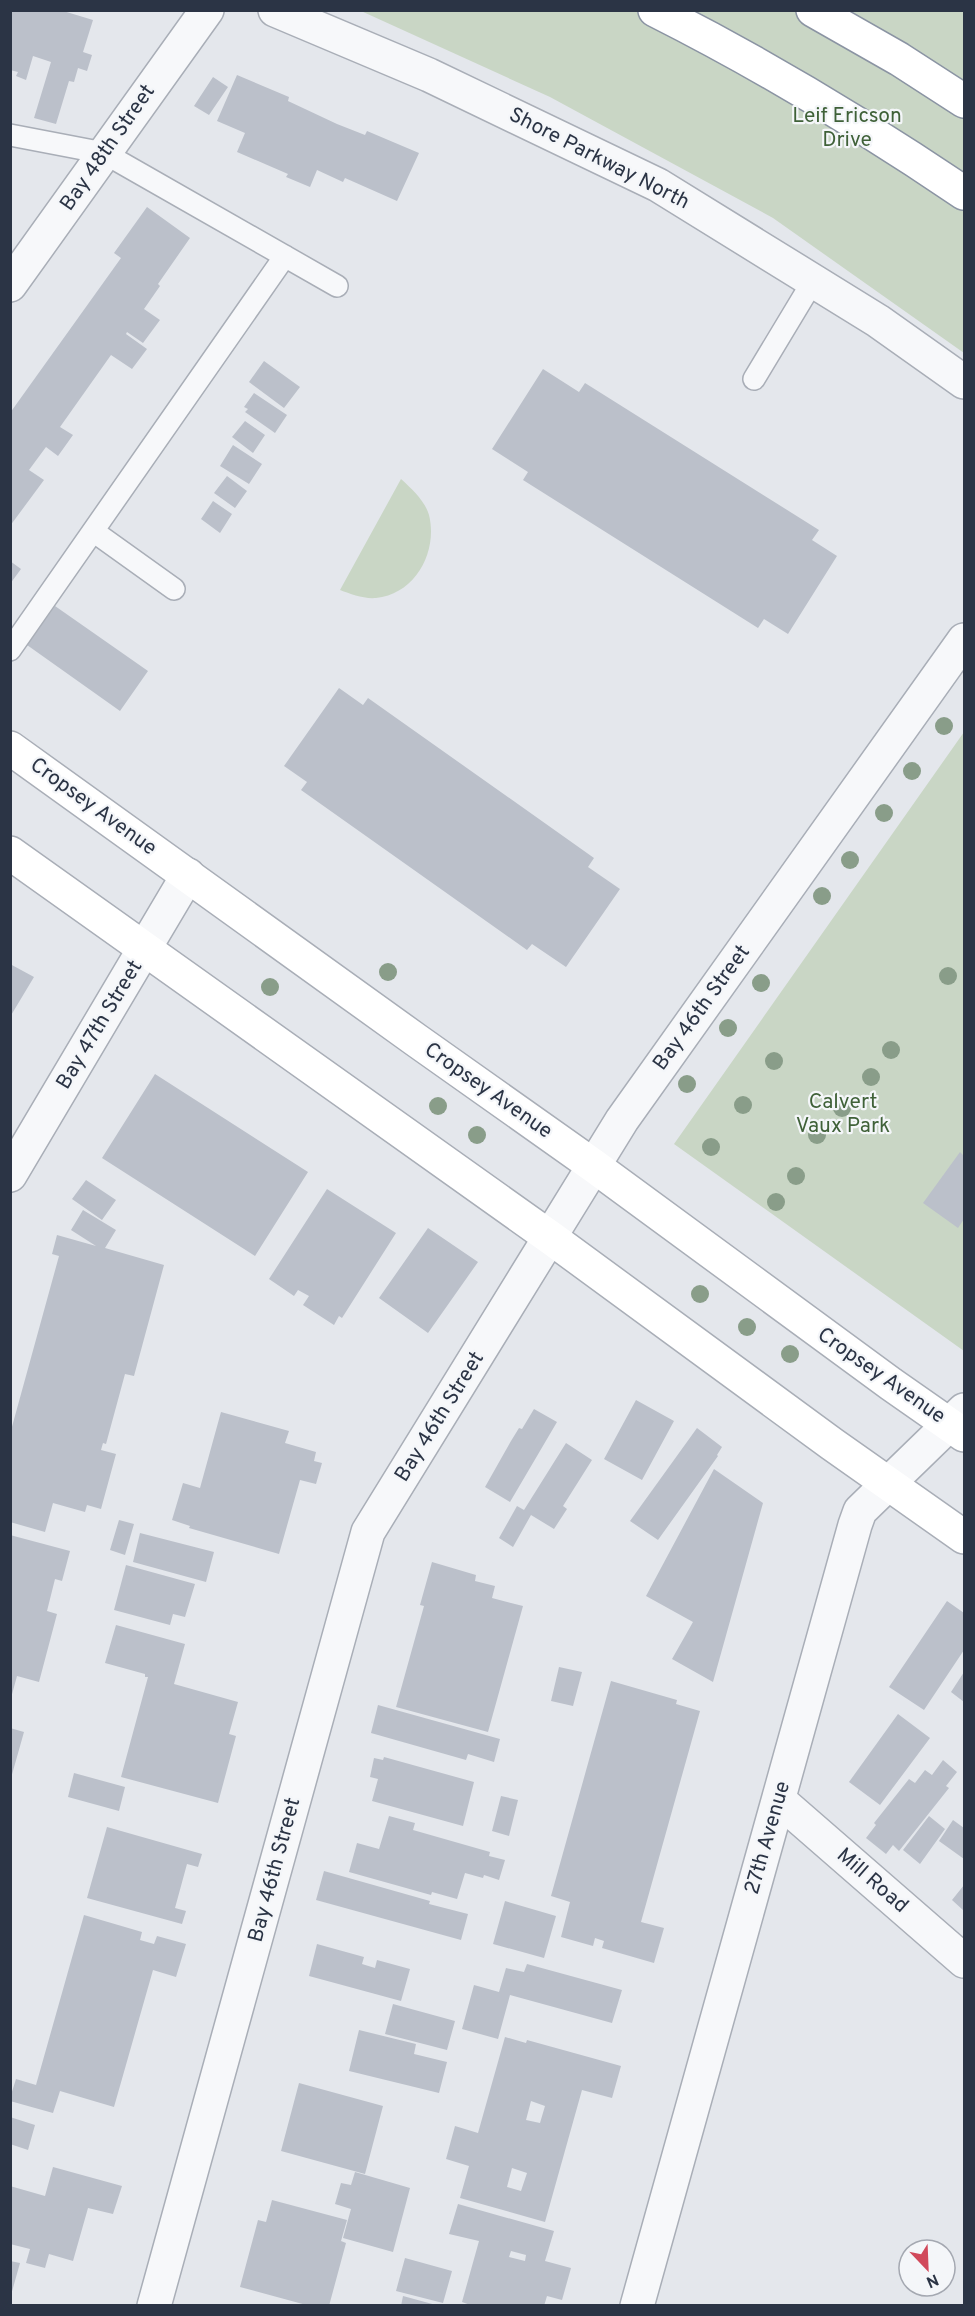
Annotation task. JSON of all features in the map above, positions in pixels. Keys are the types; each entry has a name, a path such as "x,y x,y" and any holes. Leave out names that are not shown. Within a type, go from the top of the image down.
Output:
{"main road":[{"path":"655,10 724,45 910,156 964,193"},
{"path":"813,10 899,59 964,101"},
{"name":"Cropsey Avenue","path":"10,748 594,1166 881,1377 959,1423"},
{"path":"10,853 551,1238 964,1537"}],"street":[{"name":"Bay 48th Street","path":"10,285 207,10"},
{"name":"Shore Parkway North","path":"275,10 429,75 658,185 878,321 964,382"},
{"name":"Bay 46th Street","path":"154,2306 368,1532 628,1111 964,640"},
{"name":"Bay 47th Street","path":"10,1175 189,875"},
{"name":"27th Avenue","path":"637,2306 860,1511 888,1483 959,1423"},
{"name":"Mill Road","path":"779,1800 964,1961"}],"lane":[{"path":"10,135 104,153 337,286"},
{"path":"10,650 285,256"},
{"path":"754,378 813,281"},
{"path":"93,531 174,589"}],"green space":[{"name":"Leif Ericson Drive","path":"361,11 964,11 964,353 773,218 550,97"},
{"path":"401,479 421,500 429,515 430,543 421,568 413,579 390,595 366,598 340,590"},
{"name":"Calvert Vaux Park","path":"964,732 964,1351 674,1144"}],"building":[{"path":"10,10 60,10 93,20 83,52 92,55 87,71 78,68 74,82 69,81 56,124 34,118 51,62 33,56 26,80 16,76 18,72 10,70"},
{"path":"237,75 289,97 288,101 337,124 365,135 367,131 419,153 397,201 345,178 343,182 317,170 310,187 286,177 288,174 237,152 245,133 217,121"},
{"path":"213,77 228,87 209,115 194,106"},
{"path":"147,207 190,238 158,284 160,286 144,309 160,320 143,343 127,332 126,334 147,349 132,369 111,355 60,427 73,435 58,456 46,447 29,470 44,480 10,526 10,413 121,258 114,253"},
{"path":"264,361 300,387 284,408 249,382"},
{"path":"543,369 579,392 585,383 819,530 812,540 837,556 788,634 764,619 758,628 523,480 528,472 492,449"},
{"path":"254,393 287,415 275,433 245,412 248,409 244,407"},
{"path":"245,421 265,435 253,453 232,437"},
{"path":"233,445 262,464 249,484 220,466"},
{"path":"227,476 247,491 235,508 214,493"},
{"path":"213,501 232,514 220,533 201,519"},
{"path":"10,561 21,569 10,584"},
{"path":"55,606 148,671 120,711 27,645"},
{"path":"339,688 363,705 368,698 594,858 588,867 620,889 566,967 532,944 527,950 301,790 307,782 284,766"},
{"path":"10,964 34,977 10,1017"},
{"path":"155,1074 308,1172 255,1256 102,1158"},
{"path":"960,1152 964,1156 964,1219 958,1228 923,1203"},
{"path":"86,1180 116,1200 102,1220 72,1199"},
{"path":"327,1189 396,1233 342,1318 339,1316 334,1325 303,1305 309,1296 298,1290 294,1296 269,1279"},
{"path":"83,1210 116,1230 105,1248 164,1265 134,1376 125,1374 106,1444 103,1443 101,1450 116,1454 101,1509 87,1505 85,1512 53,1503 45,1532 10,1522 10,1434 59,1256 52,1254 57,1235 96,1246 71,1230"},
{"path":"428,1228 478,1262 428,1333 379,1298"},
{"path":"636,1400 674,1421 642,1480 604,1459"},
{"path":"534,1409 557,1422 510,1502 485,1487 519,1428 522,1429"},
{"path":"221,1412 289,1431 285,1443 316,1452 314,1461 322,1463 316,1484 300,1480 279,1554 189,1528 190,1526 172,1520 183,1483 200,1488"},
{"path":"697,1428 722,1447 718,1456 658,1540 630,1521"},
{"path":"566,1443 592,1460 563,1506 567,1509 554,1529 531,1515 513,1547 499,1538 517,1506 524,1510"},
{"path":"714,1469 763,1503 713,1682 672,1659 693,1622 646,1596"},
{"path":"119,1520 134,1524 125,1555 110,1550"},
{"path":"140,1533 214,1552 206,1582 133,1562"},
{"path":"10,1535 70,1551 62,1581 55,1579 47,1611 57,1614 39,1682 17,1676 11,1698 10,1599 12,1592 10,1591"},
{"path":"432,1562 476,1575 475,1581 495,1586 492,1598 523,1606 488,1732 396,1707 424,1606 420,1605"},
{"path":"126,1565 195,1584 185,1617 173,1614 170,1625 114,1610"},
{"path":"947,1601 964,1613 964,1650 924,1710 889,1687"},
{"path":"116,1625 185,1644 174,1684 238,1702 229,1734 236,1736 218,1803 121,1777 148,1677 145,1677 145,1674 105,1663"},
{"path":"559,1667 582,1672 573,1706 551,1701"},
{"path":"964,1672 964,1702 951,1692"},
{"path":"611,1681 677,1700 676,1704 700,1711 641,1922 664,1928 654,1963 602,1948 604,1941 595,1938 593,1946 561,1937 570,1902 551,1896"},
{"path":"378,1705 500,1739 494,1762 468,1754 466,1760 371,1733"},
{"path":"898,1714 930,1738 880,1805 849,1782"},
{"path":"10,1728 24,1732 11,1778 10,1778"},
{"path":"384,1757 474,1782 463,1826 372,1801 378,1779 370,1777 374,1758 383,1760"},
{"path":"943,1760 957,1772 946,1786 949,1788 899,1851 893,1845 886,1854 866,1838 876,1825 874,1823 909,1779 915,1783 925,1770 932,1775"},
{"path":"74,1773 125,1787 119,1811 68,1797"},
{"path":"501,1796 518,1800 509,1836 492,1831"},
{"path":"389,1816 415,1823 413,1830 490,1852 489,1856 505,1860 499,1880 484,1875 483,1878 465,1873 457,1899 432,1892 431,1895 349,1872 357,1843 379,1849"},
{"path":"929,1816 945,1829 920,1864 903,1850"},
{"path":"953,1820 964,1828 964,1859 939,1841"},
{"path":"107,1827 202,1854 198,1867 187,1864 175,1908 186,1911 182,1924 87,1898"},
{"path":"324,1871 468,1914 461,1940 316,1900"},
{"path":"964,1885 964,1911 952,1900"},
{"path":"505,1901 556,1916 544,1958 493,1944"},
{"path":"84,1915 142,1932 140,1940 154,1944 157,1936 186,1944 176,1977 153,1970 114,2107 60,2091 53,2113 10,2101 10,2098 16,2079 36,2085"},
{"path":"317,1944 364,1957 362,1964 375,1968 377,1960 410,1969 401,2001 309,1976"},
{"path":"527,1964 622,1990 612,2023 510,1995 498,2039 462,2029 474,1985 499,1992 506,1968 524,1972"},
{"path":"393,2004 455,2021 447,2050 385,2034"},
{"path":"359,2030 416,2044 414,2054 447,2062 439,2093 349,2071"},
{"path":"505,2037 526,2043 527,2040 621,2066 612,2098 582,2090 545,2222 460,2198 469,2166 446,2159 455,2126 478,2133","holes":["531,2101 545,2106 540,2123 526,2120","512,2168 527,2173 521,2191 507,2187"]},
{"path":"299,2083 383,2106 365,2174 281,2151"},
{"path":"10,2117 35,2125 28,2150 10,2144"},
{"path":"53,2167 122,2186 113,2214 88,2208 73,2261 49,2254 45,2268 26,2263 30,2249 10,2244 10,2186 45,2196"},
{"path":"355,2172 410,2188 393,2252 343,2238 351,2209 335,2204 341,2183 351,2185"},
{"path":"272,2200 347,2220 341,2241 346,2243 329,2306 310,2306 240,2287 258,2220 266,2222"},
{"path":"458,2204 554,2231 545,2261 571,2268 562,2300 547,2296 544,2306 473,2306 462,2302 479,2241 449,2234","holes":["511,2251 526,2255 525,2261 509,2257"]},
{"path":"405,2258 452,2271 443,2303 396,2291"},
{"path":"10,2261 20,2263 11,2295 10,2295"},
{"path":"403,2296 436,2305 436,2306 401,2306"}]}
